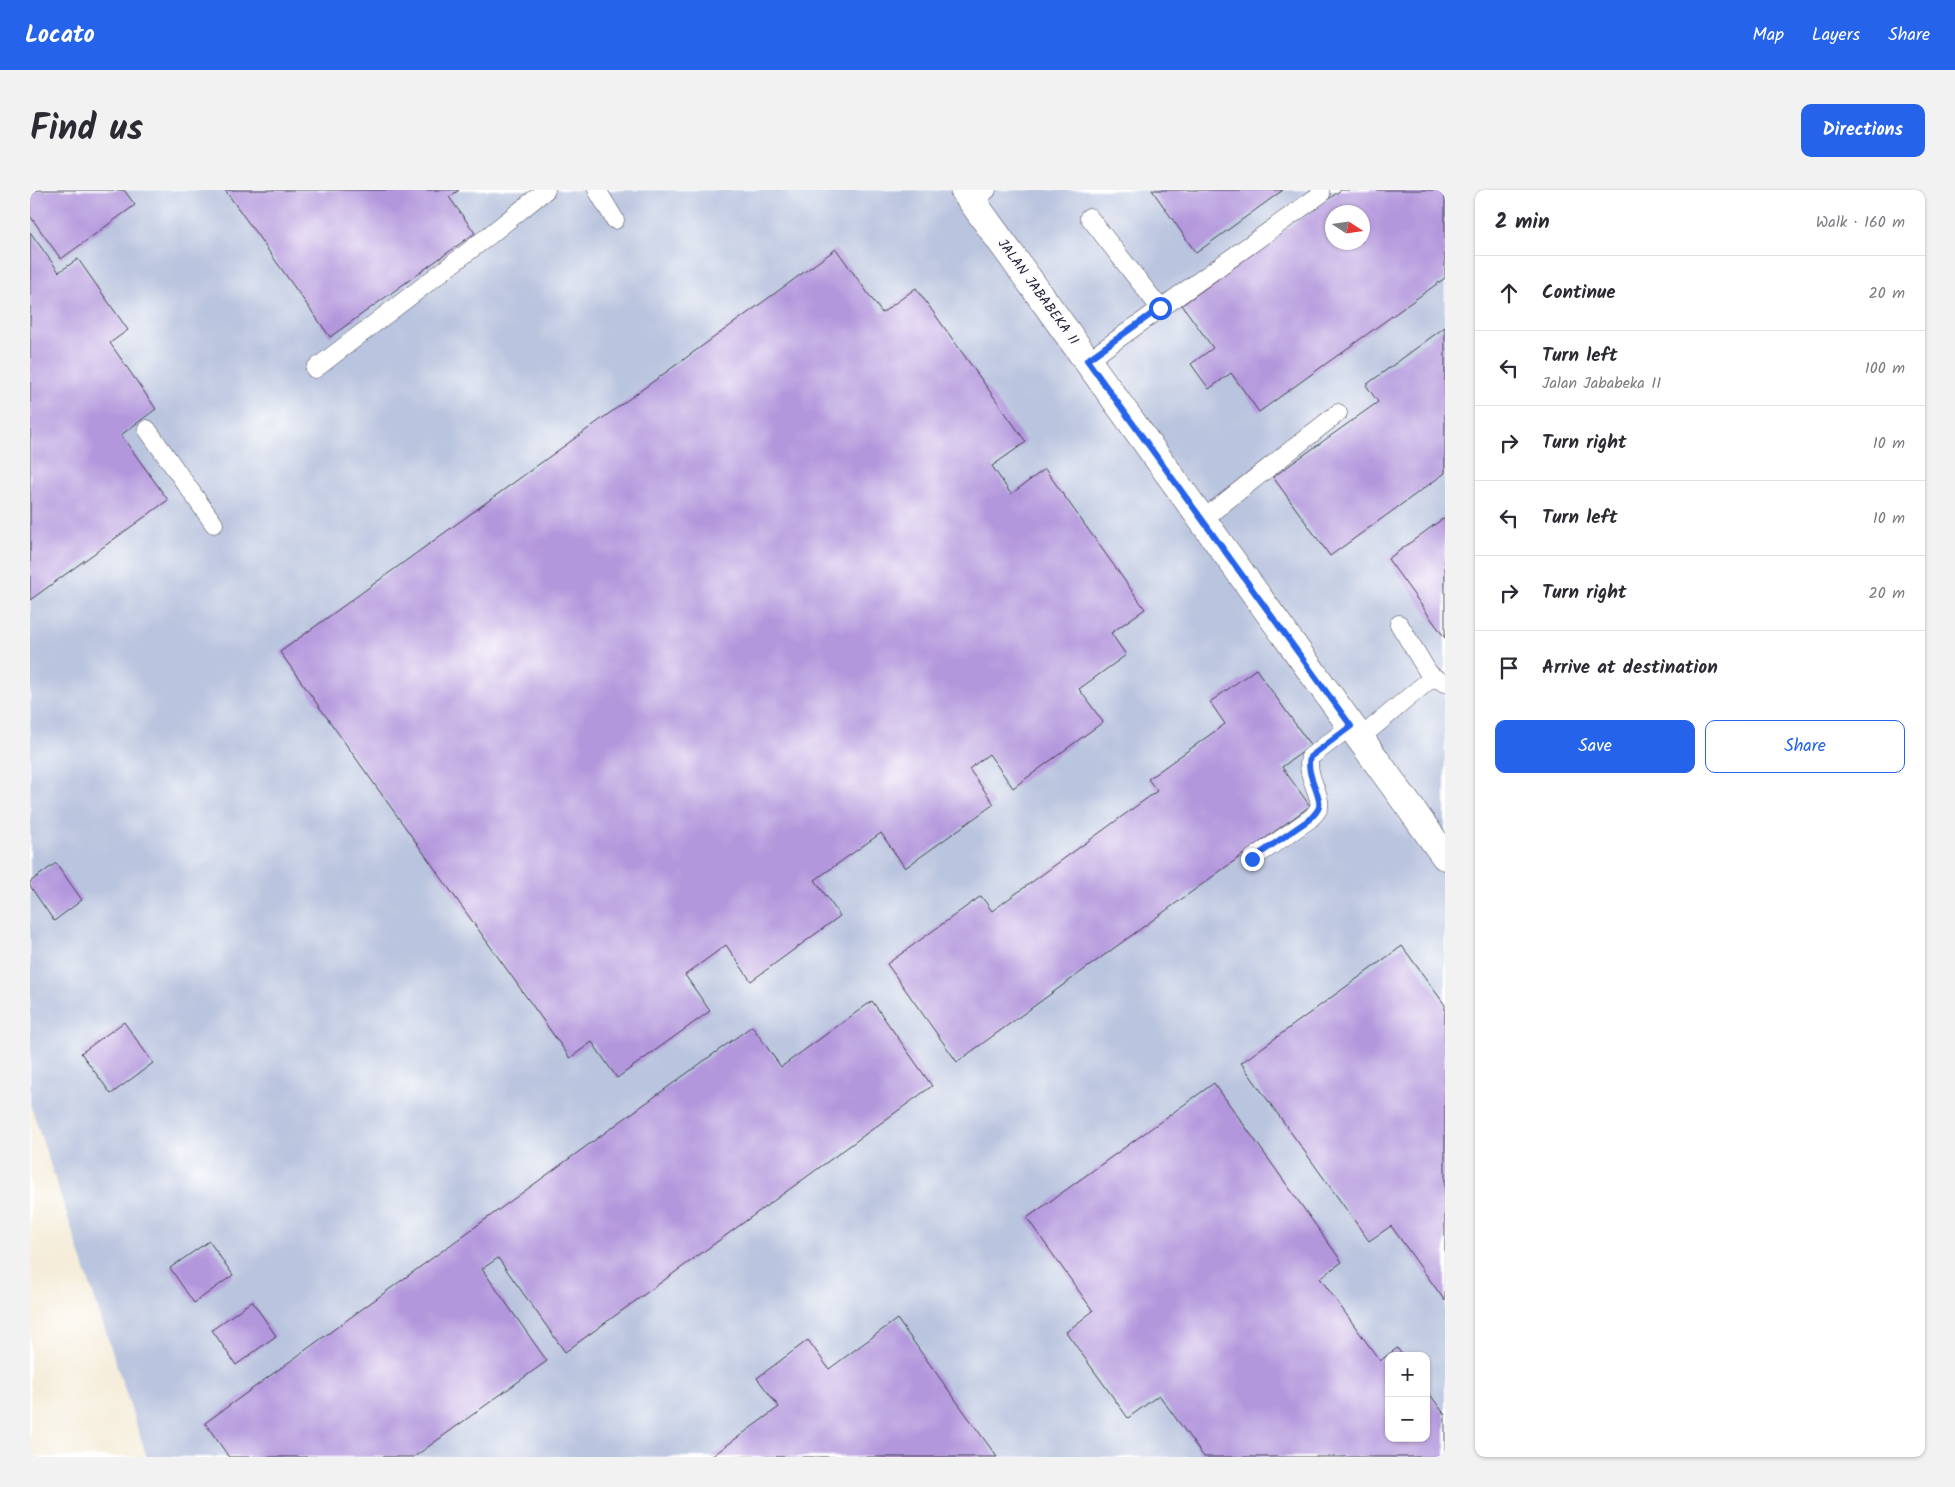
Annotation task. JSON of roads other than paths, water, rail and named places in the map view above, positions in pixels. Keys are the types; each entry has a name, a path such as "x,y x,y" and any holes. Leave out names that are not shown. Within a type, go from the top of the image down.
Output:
{"street":[{"name":"JALAN JABABEKA II","path":"974,194 1087,360 1445,856"}],"lane":[{"path":"315,369 546,190"},
{"path":"597,190 615,220"},
{"path":"1087,360 1321,194"},
{"path":"1089,217 1160,308"},
{"path":"1202,520 1338,413"},
{"path":"147,429 214,524"},
{"path":"1252,859 1310,819 1320,806 1308,764 1310,757 1355,732 1439,680 1399,624"}]}
